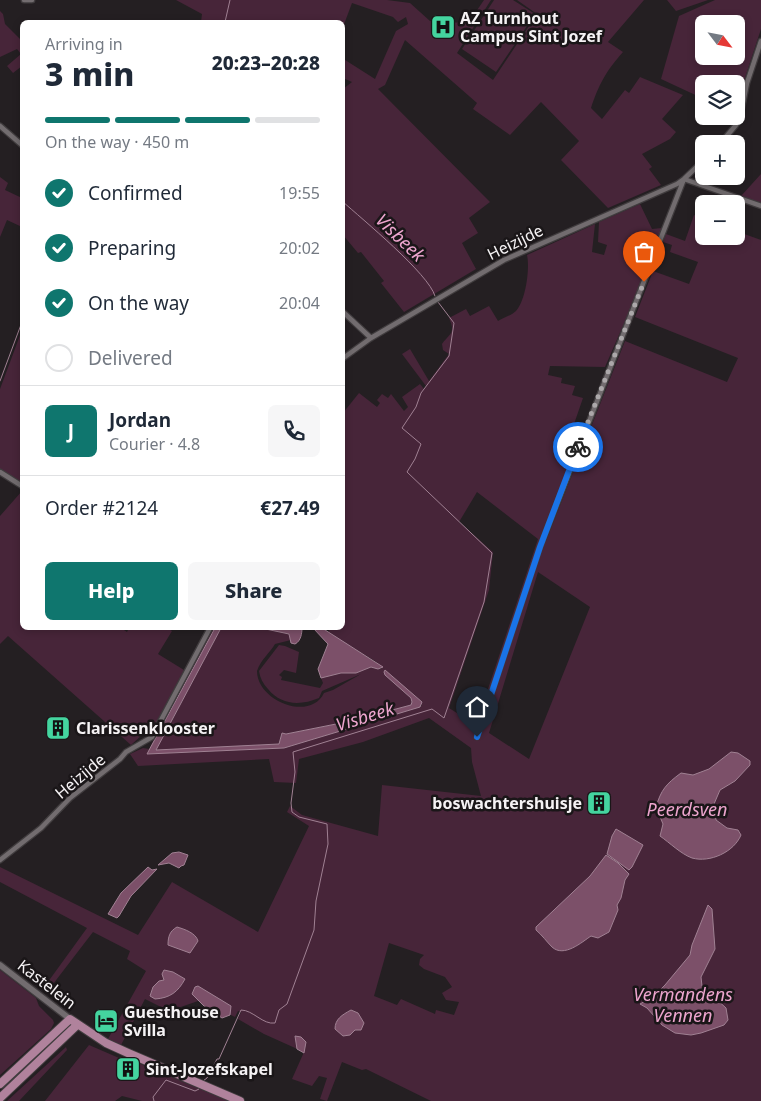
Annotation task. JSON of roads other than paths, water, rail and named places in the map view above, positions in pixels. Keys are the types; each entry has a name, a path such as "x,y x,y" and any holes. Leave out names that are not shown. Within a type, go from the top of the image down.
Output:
{"main road":[{"name":"Kastelein","path":"70,1020 106,1043 240,1101"},
{"path":"0,1084 70,1020"},
{"path":"0,1098 78,1026"}],"street":[{"path":"24,0 32,0"},
{"path":"728,135 740,117 747,83 761,41"},
{"path":"0,126 20,143"},
{"name":"Heizijde","path":"345,357 371,338 504,260 684,179 695,169"},
{"path":"477,737 540,547 684,179 761,206"},
{"path":"345,314 371,338"},
{"path":"0,472 20,485"},
{"name":"Heizijde","path":"0,860 41,828 62,806 126,752 150,740 209,630"},
{"name":"Kastelein","path":"0,965 70,1020"}],"water":[{"path":"214,630 220,630 156,750 279,744 282,733 286,734 351,721 411,705 411,698 385,675 385,670 422,702 420,707 284,748 147,754"},
{"path":"270,630 302,630 300,639 295,644 291,643 289,634"},
{"path":"315,630 325,630 383,667 378,669 371,667 356,673 341,673 321,678 318,669 328,644"},
{"name":"Peerdsven","path":"731,752 738,753 750,761 750,765 735,781 720,790 714,804 716,820 727,828 738,830 741,835 733,846 721,855 706,859 692,858 660,836 663,824 656,807 658,801 665,788 681,773 693,775 709,769"},
{"path":"616,829 643,845 629,870 607,854"},
{"path":"179,852 188,855 184,865 179,868 169,863 158,865 172,853"},
{"path":"606,855 629,874 625,880 621,898 617,905 618,910 609,932 598,938 591,936 573,948 562,951 557,950 536,930 536,927 590,876"},
{"path":"148,867 152,870 157,869 131,896 119,916 117,918 108,914 121,893"},
{"name":"Vermandens Vennen","path":"708,905 712,909 715,949 701,977 702,986 726,1008 728,1020 724,1025 701,1033 691,1035 675,1033 662,1025 647,1008 640,1004 654,996 690,955 692,945"},
{"path":"177,927 197,938 198,941 190,953 168,945 170,934"},
{"path":"164,970 173,972 185,979 173,994 155,999 150,996 153,987 159,981 164,980 162,974"},
{"path":"198,986 231,1006 230,1015 222,1018 204,1006 192,994 195,987"},
{"path":"351,1010 358,1013 364,1023 361,1030 355,1030 350,1035 343,1036 335,1029 336,1023"},
{"path":"295,1036 301,1037 306,1042 304,1053 297,1049"}],"waterway":[{"name":"Visbeek","path":"225,20 230,0"},
{"name":"Visbeek","path":"345,204 379,233 421,274 435,296"},
{"name":"Visbeek","path":"203,1081 207,1078 217,1059 219,1059 241,1010 250,1012 266,1022 275,1023 279,1010 287,1004 314,930 316,901 328,844 327,824 299,817 292,812 291,803 295,772 293,752 432,709 444,718 484,602 492,553 407,472 421,444 402,428 416,407 421,393 449,356 454,323 438,302"},
{"path":"0,381 20,327"},
{"name":"Visbeek","path":"154,1101 153,1097 166,1080 195,1091 200,1087"}],"place":[{"name":"AZ Turnhout Campus Sint Jozef","path":"443,27"},
{"name":"Clarissenklooster","path":"58,728"},
{"name":"boswachtershuisje","path":"599,803"},
{"name":"Guesthouse Svilla","path":"106,1021"},
{"name":"Sint-Jozefskapel","path":"128,1069"}]}
